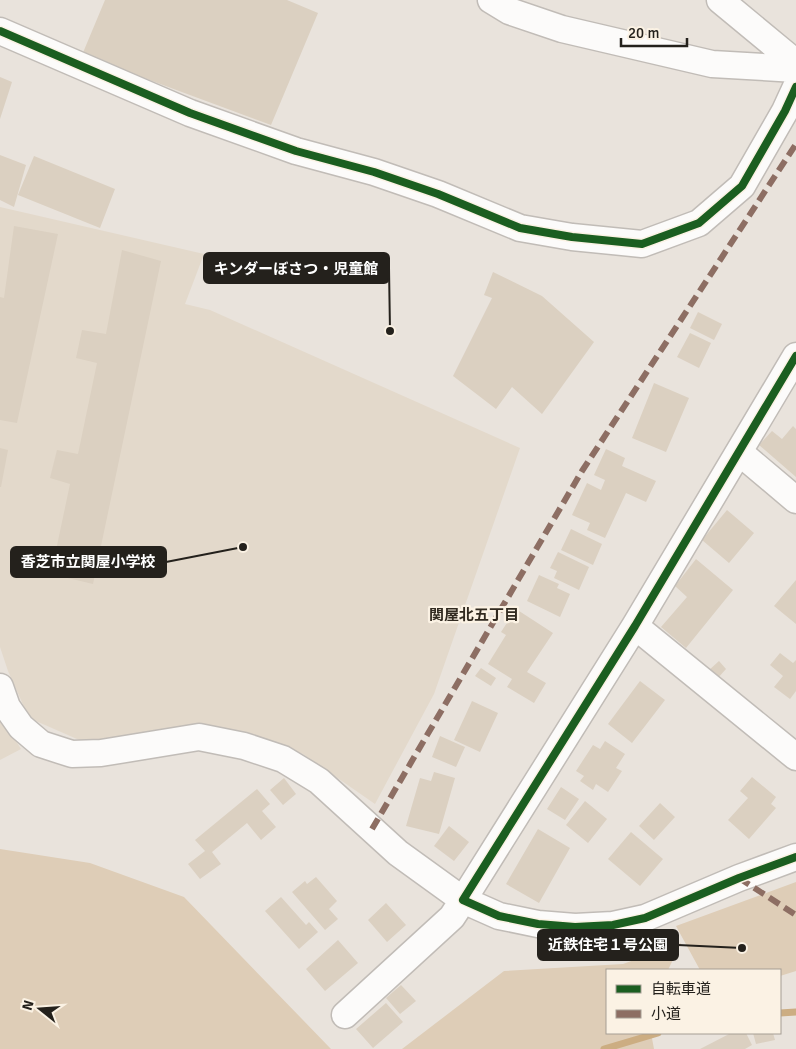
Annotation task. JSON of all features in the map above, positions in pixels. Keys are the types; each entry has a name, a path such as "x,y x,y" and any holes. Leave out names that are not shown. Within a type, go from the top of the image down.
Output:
{"street":[{"path":"491,0 509,11 562,29 712,64 796,69"},
{"path":"720,0 796,63"},
{"path":"0,31 92,72 190,112 296,151 374,172 438,194 520,228 572,237 642,244 700,223 742,186 785,111 796,87"},
{"path":"345,1014 452,917 635,626 796,356"},
{"path":"739,452 796,500"},
{"path":"635,626 796,756"},
{"path":"0,687 7,707 21,727 41,744 72,754 101,753 199,737 244,746 283,759 319,781 398,853 463,900 499,916 538,924 575,927 613,925 645,918 739,878 796,857"}],"shaded area":[{"path":"0,207 204,254 185,304 210,310 520,448 434,694 375,804 303,754 243,732 183,726 93,746 29,718 8,671 0,647"},
{"path":"0,716 21,749 0,760"},
{"path":"0,849 90,863 184,897 331,1049 0,1049"},
{"path":"796,882 796,971 781,976 781,969 699,969 676,926"},
{"path":"681,943 668,969 606,969 606,1034 651,1034 654,1049 402,1049 504,971 623,964"}],"building":[{"path":"105,0 287,0 318,13 271,125 82,55"},
{"path":"0,77 12,82 0,119"},
{"path":"0,155 26,165 14,207 0,200"},
{"path":"34,156 115,189 100,228 18,195"},
{"path":"14,226 58,234 17,423 0,420 0,297 4,298"},
{"path":"122,250 161,261 93,584 51,574 70,484 50,478 57,450 78,454 97,363 76,358 82,330 106,334"},
{"path":"493,272 542,296 594,342 542,414 512,387 496,409 453,376 492,298 484,295"},
{"path":"698,312 722,324 714,340 690,328"},
{"path":"690,333 711,343 699,368 677,357"},
{"path":"654,383 689,398 666,452 632,438"},
{"path":"793,426 796,429 796,477 759,445 772,431 782,439"},
{"path":"0,448 8,450 1,487 0,487"},
{"path":"606,449 625,458 622,466 656,481 646,502 626,493 605,538 587,530 590,523 572,515 587,483 601,490 605,480 594,475"},
{"path":"727,510 754,533 729,563 702,540"},
{"path":"571,529 602,544 593,565 561,550"},
{"path":"558,552 589,567 579,590 554,578 557,571 550,568"},
{"path":"696,559 733,590 686,648 661,627 687,597 675,586"},
{"path":"539,575 559,584 557,588 570,594 560,617 527,601"},
{"path":"796,580 796,624 774,606"},
{"path":"516,609 553,633 527,672 546,683 534,703 507,687 512,679 488,664 506,635 501,632"},
{"path":"780,653 793,663 796,660 796,691 790,699 774,687 783,676 770,665"},
{"path":"719,661 726,669 717,679 708,671"},
{"path":"481,668 496,678 491,686 475,676"},
{"path":"640,681 665,700 632,743 608,724"},
{"path":"472,701 498,713 480,752 454,740"},
{"path":"440,736 465,747 456,767 432,757"},
{"path":"605,741 625,754 616,768 622,771 608,792 596,784 593,790 580,781 584,776 576,771 593,745 600,749"},
{"path":"434,772 455,778 439,834 406,826 420,778 431,781"},
{"path":"752,777 776,797 771,804 776,808 749,839 728,820 748,798 740,791"},
{"path":"284,778 296,794 283,805 270,790"},
{"path":"561,787 579,799 565,820 547,809"},
{"path":"257,789 270,804 262,811 276,827 261,840 247,823 212,852 221,864 200,879 188,864 205,851 195,840"},
{"path":"585,801 607,819 588,843 566,825"},
{"path":"660,803 675,817 654,840 639,826"},
{"path":"449,826 469,842 454,861 434,846"},
{"path":"538,829 570,848 539,903 506,884"},
{"path":"631,832 663,859 640,886 608,859"},
{"path":"316,877 337,901 329,909 338,919 325,930 292,892 305,881 307,884"},
{"path":"281,897 306,925 309,922 318,932 299,949 265,911"},
{"path":"386,903 406,925 387,942 368,920"},
{"path":"338,940 358,963 325,991 306,969"},
{"path":"401,985 416,1001 400,1014 386,998"},
{"path":"386,1003 403,1022 373,1048 356,1029"},
{"path":"729,1034 746,1034 752,1045 745,1049 700,1049"},
{"path":"753,1034 773,1034 775,1040 756,1044"}],"waterway":[{"path":"781,1013 796,1012"},
{"path":"604,1049 655,1034"}],"marked path":[{"path":"372,829 582,471 796,144"},
{"path":"739,878 796,915"}],"cycle path":[{"path":"0,31 190,113 296,151 374,172 438,194 520,228 572,237 642,244 699,223 742,186 785,111 796,87"},
{"path":"796,356 635,626 463,900 499,916 538,924 575,927 613,925 645,918 739,878 796,857"}],"place":[{"name":"キンダーぼさつ・児童館","path":"390,331"},
{"name":"香芝市立関屋小学校","path":"243,547"},
{"name":"近鉄住宅１号公園","path":"742,948"}],"district":[{"name":"関屋北五丁目","path":"474,615"}]}
